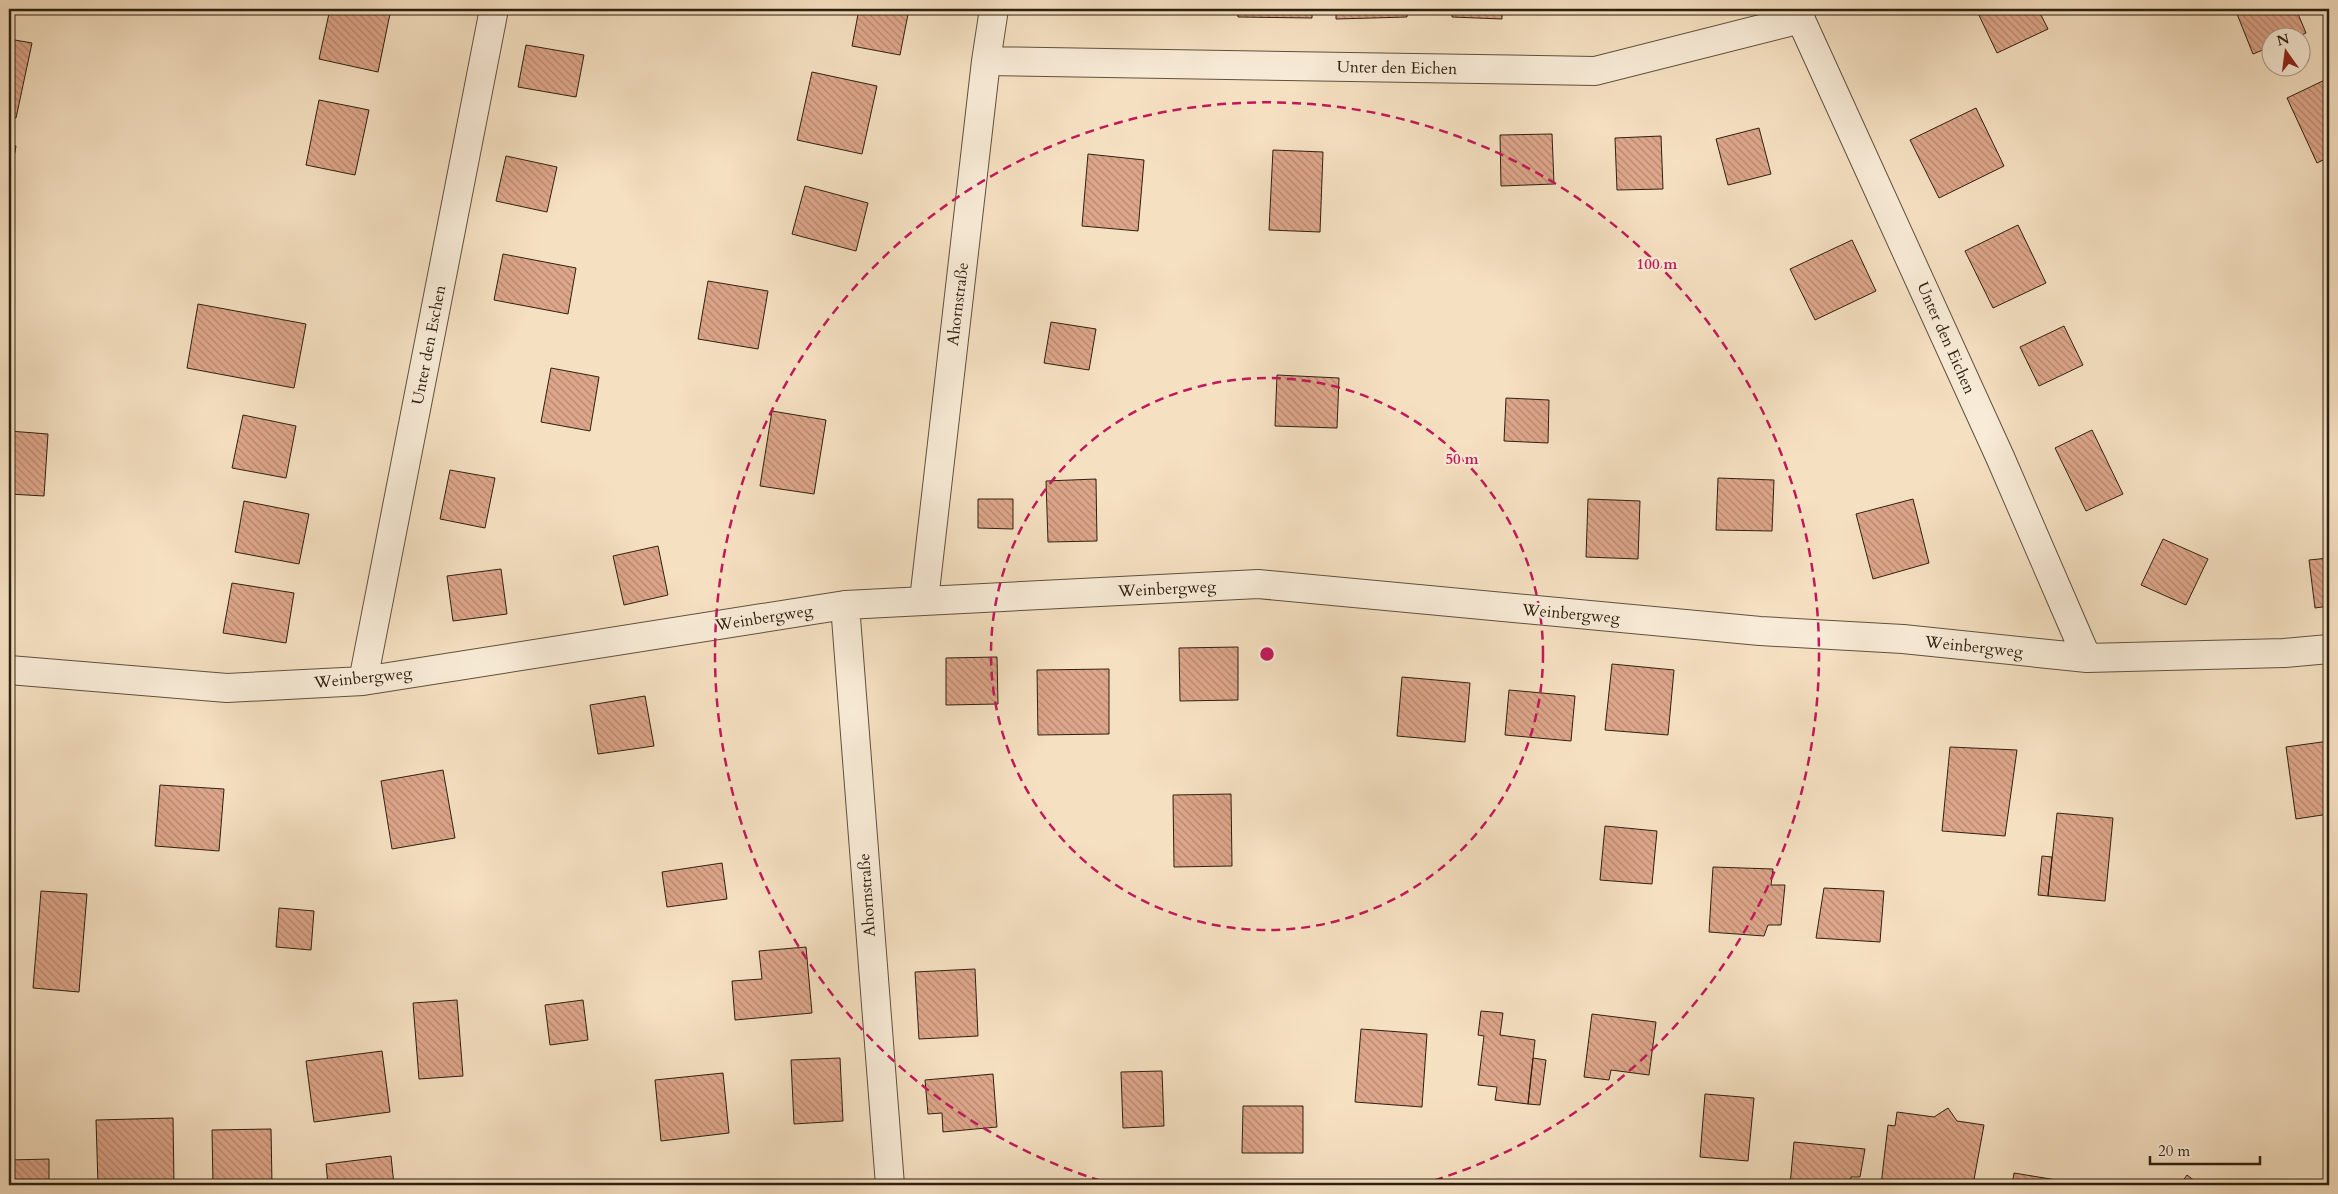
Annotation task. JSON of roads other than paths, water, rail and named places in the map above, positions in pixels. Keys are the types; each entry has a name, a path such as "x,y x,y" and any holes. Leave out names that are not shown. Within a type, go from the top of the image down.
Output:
{"street":[{"name":"Unter den Eschen","path":"363,681 494,9"},
{"name":"Ahornstraße","path":"924,600 986,62 994,9"},
{"name":"Unter den Eichen","path":"986,62 1596,71 1799,14 2000,457 2087,658"},
{"name":"Weinbergweg","path":"9,670 227,688 363,681 845,605 1258,584 1760,631 1903,639 2087,658 2284,653 2329,649"},
{"name":"Ahornstraße","path":"845,605 890,1185"}]}
